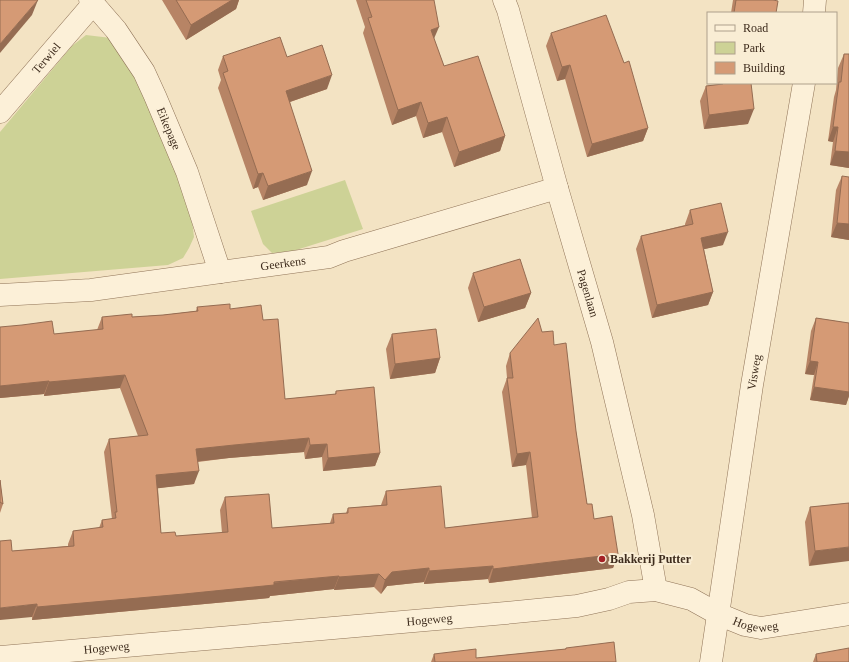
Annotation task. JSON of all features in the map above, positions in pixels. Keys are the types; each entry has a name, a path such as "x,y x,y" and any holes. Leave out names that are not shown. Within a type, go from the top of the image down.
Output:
{"street":[{"name":"Pagenlaan","path":"504,0 602,342 643,515 656,590"},
{"path":"814,12 815,0"},
{"name":"Terwiel","path":"0,112 91,2"},
{"name":"Eikepage","path":"91,2 116,30 144,72 187,172 220,272"},
{"name":"Visweg","path":"711,662 752,385 804,84"},
{"name":"Geerkens","path":"0,294 91,290 329,256 558,188"},
{"name":"Hogeweg","path":"0,657 583,605 609,599 629,592 656,590 691,598 718,614 746,625 761,628 849,614"}],"green space":[{"path":"86,35 111,38 151,105 173,163 192,220 194,237 183,258 168,265 0,279 0,132 72,46"},
{"path":"345,180 363,229 293,251 272,253 263,244 251,211"}],"building":[{"path":"0,0 38,0 0,44"},
{"path":"176,0 232,0 191,25"},
{"path":"366,0 434,0 439,27 431,30 444,66 478,56 505,136 459,152 447,117 428,123 421,102 398,110 368,18 372,17"},
{"path":"736,0 778,1 776,12 734,12"},
{"path":"606,15 624,63 629,61 648,128 592,144 570,65 562,67 551,33"},
{"path":"280,37 287,57 322,45 332,75 286,91 312,171 268,186 263,173 258,174 223,73 228,71 223,56"},
{"path":"844,54 849,54 849,152 835,151 838,127 833,127 839,82 841,82"},
{"path":"723,84 751,84 754,109 709,115 706,86"},
{"path":"842,176 849,177 849,224 837,223"},
{"path":"721,203 728,232 701,238 713,292 657,305 641,236 693,224 690,210"},
{"path":"520,259 531,293 484,307 473,273"},
{"path":"230,304 230,309 261,305 263,320 278,319 285,399 336,394 336,391 374,387 380,453 328,458 327,444 310,445 309,438 196,449 199,471 156,475 161,533 175,532 176,536 228,532 225,497 269,494 272,528 334,523 333,514 348,513 348,508 387,505 386,491 441,486 445,528 538,517 530,452 517,454 507,378 513,378 510,353 538,318 542,332 553,331 554,345 566,343 576,431 587,504 592,504 594,519 612,516 618,554 493,569 493,566 429,571 429,568 392,572 385,580 379,574 339,576 274,582 274,585 184,594 37,607 37,604 0,608 0,541 11,540 12,551 74,546 73,531 103,527 102,520 116,518 115,512 117,512 109,439 148,435 125,375 0,386 0,327 52,321 54,334 103,329 102,317 132,314 132,317 163,315 198,311 197,307"},
{"path":"816,318 849,323 849,392 814,387 818,362 810,361"},
{"path":"436,329 440,358 395,364 392,334"},
{"path":"0,480 3,504 0,502"},
{"path":"849,503 849,547 815,551 810,507"},
{"path":"614,642 616,662 435,662 434,654 476,649 476,658 566,649"},
{"path":"849,648 849,662 817,662 816,654"}],"place":[{"name":"Bakkerij Putter","path":"602,559"}]}
